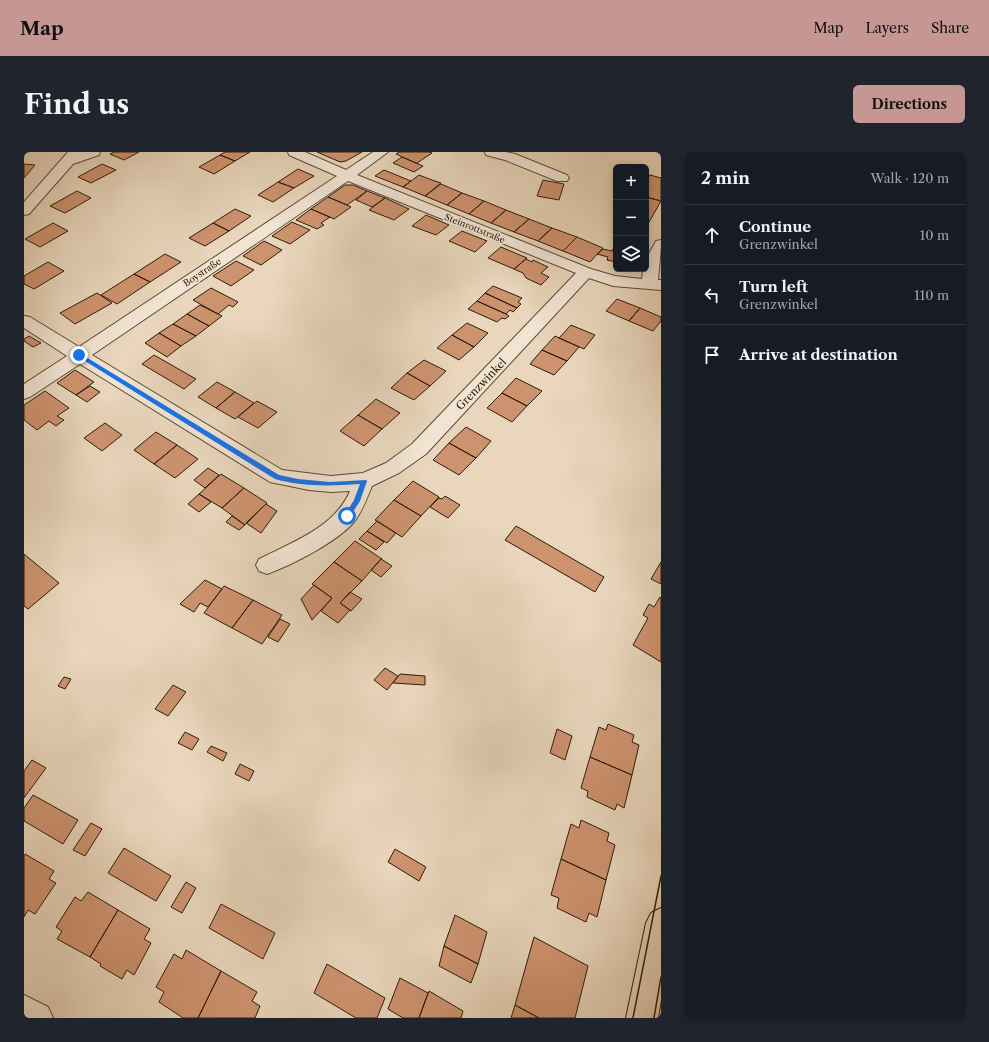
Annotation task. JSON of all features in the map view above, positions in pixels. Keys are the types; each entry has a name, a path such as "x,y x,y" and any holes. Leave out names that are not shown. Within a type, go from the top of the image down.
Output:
{"main road":[{"path":"642,1018 661,923"}],"street":[{"path":"24,211 72,156 94,152"},
{"name":"Steinrottstraße","path":"294,152 345,175 586,272 613,281 655,285"},
{"name":"Boystraße","path":"24,393 345,175 382,152"},
{"path":"490,152 510,157 562,178"},
{"path":"655,285 651,264 661,244"},
{"name":"Grenzwinkel","path":"24,321 277,477 298,482 330,484 364,481 399,465 419,449 586,272"},
{"path":"268,565 336,526 347,516 357,501 364,481"},
{"path":"24,1010 36,1018"}],"building":[{"path":"114,152 139,152 124,160 110,154"},
{"path":"225,152 250,152 235,161 220,155"},
{"path":"317,152 362,152 346,161 340,162"},
{"path":"399,152 432,153 417,163 418,164 396,154"},
{"path":"220,155 235,161 214,174 199,167"},
{"path":"402,157 423,166 414,172 393,163"},
{"path":"24,164 35,165 24,178"},
{"path":"102,164 116,170 91,183 78,177"},
{"path":"298,169 314,176 294,188 278,182"},
{"path":"384,170 411,181 403,187 375,176"},
{"path":"419,175 441,183 425,196 403,187"},
{"path":"650,175 661,178 661,201 649,198"},
{"path":"543,180 564,184 559,200 537,196"},
{"path":"278,182 294,188 273,202 258,195"},
{"path":"441,184 462,193 447,205 425,196"},
{"path":"345,185 353,185 367,191 347,205 328,197"},
{"path":"77,191 91,198 65,213 50,206"},
{"path":"367,191 385,198 372,207 356,200"},
{"path":"462,193 484,201 469,214 447,205"},
{"path":"328,197 351,207 334,219 311,209"},
{"path":"385,198 409,209 394,220 369,210"},
{"path":"649,198 661,201 649,222"},
{"path":"484,201 506,210 491,223 469,214"},
{"path":"235,209 251,216 229,231 213,223"},
{"path":"311,209 330,217 321,223 324,225 317,229 296,220"},
{"path":"506,210 529,219 514,232 491,223"},
{"path":"426,215 449,225 436,235 412,226"},
{"path":"529,219 552,228 538,241 514,232"},
{"path":"292,222 310,230 290,244 272,236"},
{"path":"53,223 68,231 40,247 25,239"},
{"path":"213,223 229,231 205,246 189,238"},
{"path":"552,228 577,237 563,251 538,241"},
{"path":"462,231 487,241 475,252 449,241"},
{"path":"577,237 603,248 590,262 563,251"},
{"path":"264,241 282,250 261,265 243,256"},
{"path":"501,247 527,258 514,269 488,258"},
{"path":"603,249 612,251 613,249 613,261 607,260 608,257 597,254"},
{"path":"165,254 181,262 150,282 134,274"},
{"path":"527,258 526,259 532,262 533,260 548,267 541,273 549,277 541,285 526,278 523,273 514,269"},
{"path":"236,261 254,270 231,286 213,276"},
{"path":"48,262 64,271 34,289 24,284 24,276"},
{"path":"134,274 150,282 117,304 101,295"},
{"path":"493,286 522,298 518,302 521,304 517,308 485,293"},
{"path":"211,288 238,302 233,307 229,305 218,314 193,300"},
{"path":"97,293 112,303 75,324 60,313"},
{"path":"485,293 517,308 513,312 510,310 506,314 477,301"},
{"path":"617,299 640,308 629,321 606,311"},
{"path":"477,301 509,316 505,319 502,318 497,322 468,309"},
{"path":"200,305 222,316 209,326 187,314"},
{"path":"640,308 661,317 661,321 653,331 629,321"},
{"path":"187,314 209,326 196,336 173,324"},
{"path":"467,323 488,333 474,347 452,335"},
{"path":"173,324 196,336 181,346 159,333"},
{"path":"571,325 595,335 584,349 559,338"},
{"path":"159,333 181,346 167,357 145,343"},
{"path":"452,335 474,347 459,360 437,348"},
{"path":"29,336 41,343 33,347 24,341 24,339"},
{"path":"555,336 579,347 567,361 542,350"},
{"path":"542,350 567,361 554,375 530,364"},
{"path":"154,355 196,379 184,389 142,364"},
{"path":"424,360 446,371 430,386 407,373"},
{"path":"75,370 94,382 76,395 57,383"},
{"path":"407,373 430,386 414,400 391,388"},
{"path":"516,378 542,391 527,406 502,393"},
{"path":"217,382 235,392 216,408 198,397"},
{"path":"90,386 100,392 87,402 76,395"},
{"path":"45,391 69,408 57,416 64,420 56,426 49,421 37,430 24,420 24,405"},
{"path":"235,392 254,403 235,419 216,408"},
{"path":"502,393 527,406 512,422 487,408"},
{"path":"376,399 400,413 382,429 358,415"},
{"path":"257,401 277,412 258,428 238,417"},
{"path":"358,415 382,429 364,446 340,431"},
{"path":"105,423 122,435 102,451 84,438"},
{"path":"466,427 491,441 476,458 449,443"},
{"path":"156,432 177,445 154,464 134,450"},
{"path":"449,443 476,458 459,475 433,460"},
{"path":"177,445 198,459 175,478 154,464"},
{"path":"208,468 219,475 205,488 194,480"},
{"path":"221,474 244,488 222,508 199,494"},
{"path":"413,481 439,497 421,516 394,500"},
{"path":"244,488 267,503 245,525 222,508"},
{"path":"199,494 211,502 199,512 188,504"},
{"path":"445,496 460,505 448,518 430,507 439,498 442,499"},
{"path":"394,500 421,516 402,537 375,520"},
{"path":"266,504 277,511 261,533 246,523"},
{"path":"232,516 245,525 239,530 226,522"},
{"path":"377,521 396,533 387,543 367,531"},
{"path":"516,526 604,577 595,592 505,540"},
{"path":"367,531 384,542 376,550 359,539"},
{"path":"355,541 382,559 362,581 334,562"},
{"path":"24,554 59,583 28,609 24,606"},
{"path":"381,559 392,566 381,577 371,570"},
{"path":"334,562 362,581 340,603 350,610 338,623 321,611 332,598 312,584"},
{"path":"661,562 661,584 651,579"},
{"path":"205,580 222,589 208,607 200,603 194,612 180,604"},
{"path":"314,585 332,598 312,620 301,599"},
{"path":"224,586 253,600 232,628 204,613"},
{"path":"350,592 362,599 351,611 340,603"},
{"path":"660,597 661,662 633,645 648,618 643,615 649,604 654,607"},
{"path":"253,600 282,615 262,644 232,628"},
{"path":"280,619 290,624 278,642 268,637"},
{"path":"385,668 398,676 387,690 374,680"},
{"path":"400,674 425,676 425,685 393,683"},
{"path":"64,677 71,679 65,689 58,686"},
{"path":"173,685 186,692 168,716 155,709"},
{"path":"608,724 634,735 632,742 639,745 632,775 590,757 599,727 606,730"},
{"path":"557,729 572,736 565,760 550,753"},
{"path":"185,732 199,739 192,750 178,743"},
{"path":"211,746 227,753 223,761 207,752"},
{"path":"590,757 632,775 624,808 617,804 615,810 587,797 588,791 581,788"},
{"path":"32,760 46,768 24,798 24,771"},
{"path":"240,764 254,771 249,781 235,774"},
{"path":"33,795 78,820 63,844 24,821 24,808"},
{"path":"581,820 609,833 607,841 615,845 606,880 561,859 571,824 579,828"},
{"path":"91,823 102,829 85,856 73,850"},
{"path":"124,848 171,876 156,901 108,873"},
{"path":"395,849 426,867 419,881 388,862"},
{"path":"25,854 54,871 49,879 56,883 35,914 28,910 24,917 24,856"},
{"path":"561,859 606,880 597,917 589,913 586,922 557,908 559,898 551,895"},
{"path":"186,882 196,888 182,913 171,907"},
{"path":"88,892 118,910 90,957 57,939 62,931 56,927 75,897 81,901"},
{"path":"221,904 275,933 263,959 209,928"},
{"path":"118,910 150,929 144,939 151,943 134,975 127,970 122,979 100,966 101,964 90,957"},
{"path":"455,915 487,932 478,964 444,946"},
{"path":"534,937 588,966 575,1018 539,1018 515,1005"},
{"path":"444,946 478,964 471,983 439,966"},
{"path":"186,950 221,971 198,1018 183,1018 159,1002 164,992 156,987 174,954 182,959"},
{"path":"327,964 385,998 377,1018 356,1018 314,993"},
{"path":"221,971 257,992 252,1001 260,1006 255,1018 198,1018"},
{"path":"400,978 428,993 419,1018 403,1018 388,1009"},
{"path":"429,991 463,1011 461,1018 419,1018"},
{"path":"515,1005 539,1018 511,1018"}],"tram line":[{"path":"633,1018 661,876"},
{"path":"654,1018 661,977"}],"route":[{"path":"79,355 277,477 298,482 330,484 364,481 357,501 347,516"}]}
